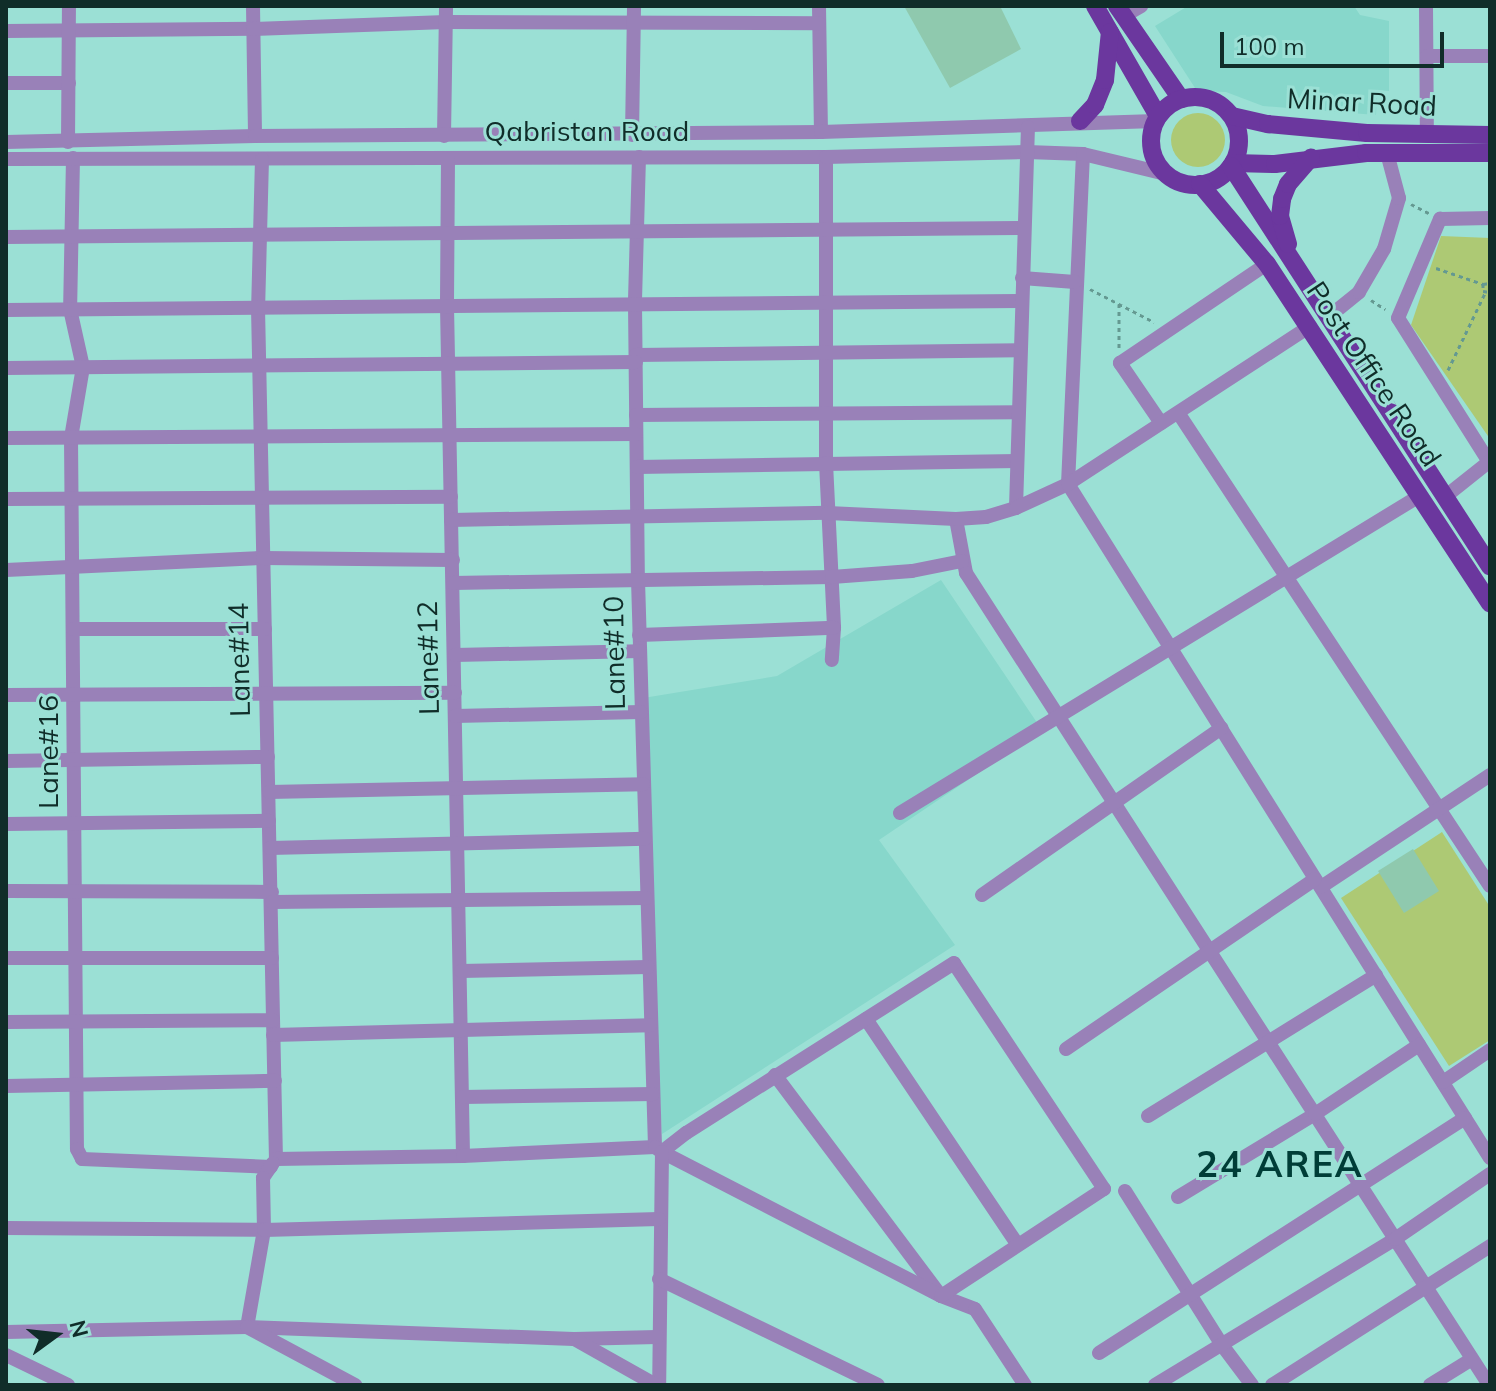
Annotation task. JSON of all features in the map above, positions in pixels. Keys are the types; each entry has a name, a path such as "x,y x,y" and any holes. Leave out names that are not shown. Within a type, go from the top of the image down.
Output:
{"main road":[{"path":"1095,6 1157,118"},
{"path":"1121,11 1181,99"},
{"path":"1080,121 1095,105 1105,80 1110,32"},
{"path":"1192,96 1215,101 1232,116 1239,136 1232,164 1217,179 1200,184 1182,182 1166,174 1155,158 1151,139 1157,118 1181,99 1192,96"},
{"name":"Minar Road","path":"1232,116 1268,124 1367,133 1490,135"},
{"path":"1366,153 1367,133"},
{"name":"Minar Road","path":"1232,164 1275,164 1366,153 1490,153"},
{"path":"1295,262 1280,216 1282,199 1288,184 1311,158"},
{"name":"Post Office Road","path":"1232,164 1488,558"},
{"name":"Post Office Road","path":"1200,184 1267,264 1310,326 1490,603"}],"street":[{"path":"68,142 69,6"},
{"path":"253,6 255,136"},
{"path":"444,136 446,6"},
{"path":"819,6 821,132"},
{"path":"1121,11 1141,6"},
{"path":"1426,6 1427,135"},
{"path":"6,31 253,29 634,14 819,23"},
{"path":"632,135 634,14"},
{"path":"1427,56 1490,56"},
{"path":"6,83 69,83"},
{"name":"Qabristan Road","path":"6,142 255,136 821,132 1028,127 1157,118"},
{"path":"1016,508 1028,127"},
{"path":"498,156 500,136"},
{"name":"Qabristan Road","path":"6,159 826,157 1027,152 1083,154 1166,174"},
{"path":"1331,315 1359,292 1384,249 1399,198 1387,153"},
{"path":"1083,154 1068,484 1490,1158"},
{"name":"Lane#10","path":"639,157 635,304 638,580 650,1025 658,1150 658,1385"},
{"path":"826,157 826,463 834,628 832,660"},
{"name":"Lane#16","path":"73,158 70,309 83,367 71,438 77,1149 82,1159 273,1163"},
{"name":"Lane#14","path":"247,1327 264,1230 263,1178 273,1163 275,1081 258,308 262,159"},
{"name":"Lane#12","path":"448,159 447,306 463,1156"},
{"path":"1446,496 1490,462 1398,318 1440,219 1490,218"},
{"path":"6,237 1024,228"},
{"path":"1161,423 1120,363 1267,264"},
{"path":"1022,278 1075,282"},
{"path":"6,310 1021,301"},
{"path":"451,520 637,514 828,513 956,519 986,517 1016,508 1068,484 1310,326"},
{"path":"6,368 448,365 1020,350"},
{"path":"636,415 1018,412"},
{"path":"1179,414 1490,886"},
{"path":"6,438 636,434"},
{"path":"637,467 1017,461"},
{"path":"900,813 1421,495"},
{"path":"6,499 451,497"},
{"path":"956,519 966,573 1061,715 1489,1385"},
{"path":"6,570 263,558 453,560"},
{"path":"453,583 832,577 912,571 962,561"},
{"path":"639,635 834,628"},
{"path":"73,629 265,629"},
{"path":"455,655 640,651"},
{"path":"6,695 455,693"},
{"path":"455,716 641,712"},
{"path":"982,895 1221,728"},
{"path":"6,761 268,757"},
{"path":"1066,1049 1318,883 1441,810 1490,775"},
{"path":"269,792 643,784"},
{"path":"6,824 269,821"},
{"path":"270,848 458,841 645,839"},
{"path":"6,891 75,890 272,897 646,898"},
{"path":"6,958 272,958"},
{"path":"658,1150 954,963 1104,1189 941,1296"},
{"path":"461,971 648,967"},
{"path":"1148,1116 1376,975"},
{"path":"866,1019 1018,1245"},
{"path":"6,1022 76,1020 462,1030 650,1025"},
{"path":"1178,1197 1315,1114 1419,1045"},
{"path":"1443,1082 1490,1050"},
{"path":"775,1075 941,1296"},
{"path":"6,1086 275,1081"},
{"path":"463,1097 653,1094"},
{"path":"1099,1353 1465,1118"},
{"path":"273,1163 658,1150 941,1296 975,1309 1025,1385"},
{"path":"1155,1385 1395,1239 1490,1174"},
{"path":"1125,1191 1222,1345 1252,1385"},
{"path":"6,1228 264,1230 659,1219"},
{"path":"1272,1385 1490,1246"},
{"path":"659,1279 878,1385"},
{"path":"247,1327 355,1385"},
{"path":"6,1332 247,1327 574,1339 657,1337"},
{"path":"574,1339 658,1385"},
{"path":"6,1355 68,1385"},
{"path":"1430,1385 1472,1359"}],"path":[{"path":"1399,198 1440,219"},
{"path":"1421,262 1483,284 1490,283"},
{"path":"1075,282 1170,330"},
{"path":"1441,384 1487,293 1483,284"},
{"path":"1359,292 1398,318"},
{"path":"1119,304 1120,363"}],"shaded area":[{"path":"1188,6 1354,6 1360,15 1389,21 1389,91 1377,90 1376,115 1263,106 1226,92 1197,91 1155,26"},
{"path":"941,580 1042,730 879,840 955,945 662,1134 637,699 777,676"}],"green space":[{"path":"1198,113 1217,121 1225,140 1217,159 1198,167 1179,159 1171,140 1179,121"},
{"path":"1441,236 1490,238 1490,439 1411,325"},
{"path":"1442,832 1490,907 1490,1040 1449,1066 1341,898"}],"building":[{"path":"904,6 1000,6 1021,49 950,88"},
{"path":"1413,849 1439,891 1404,913 1378,871"}],"district":[{"name":"24 AREA","path":"1280,1164"}]}
